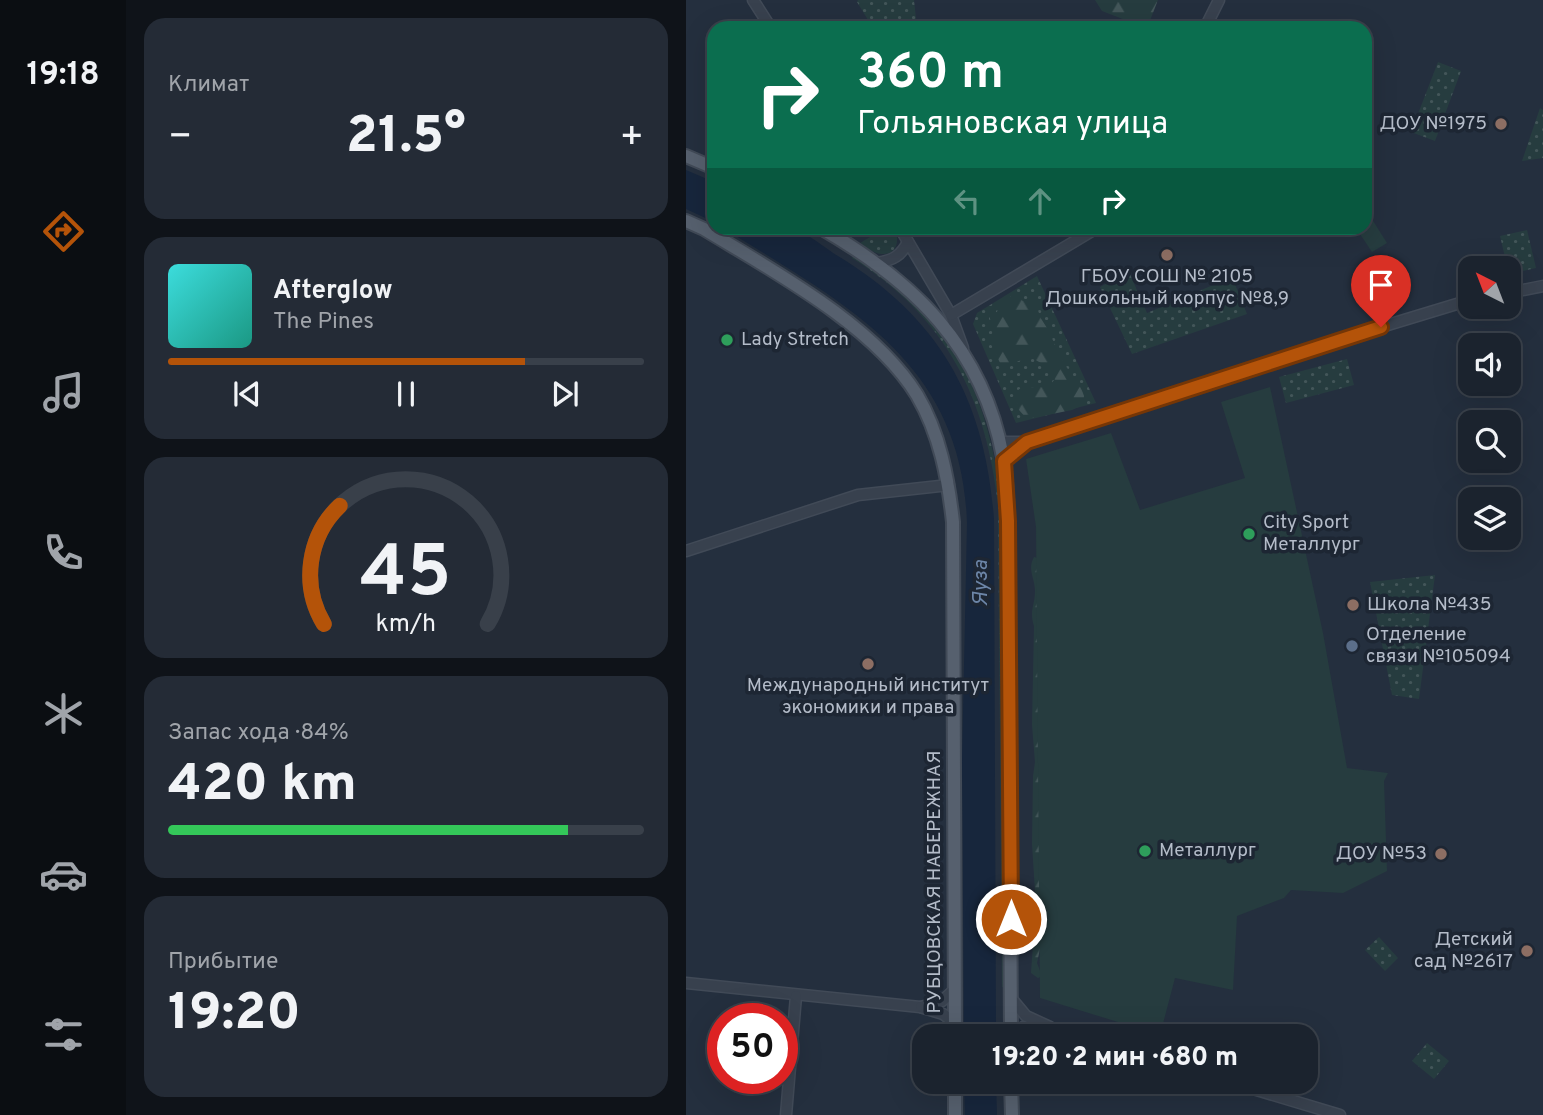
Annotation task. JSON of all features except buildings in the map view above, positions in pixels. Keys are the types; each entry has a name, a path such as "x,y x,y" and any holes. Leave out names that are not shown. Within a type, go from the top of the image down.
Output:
{"main road":[{"path":"686,156 707,164"},
{"name":"РУБЦОВСКАЯ НАБЕРЕЖНАЯ","path":"686,221 707,232"},
{"name":"РУБЦОВСКАЯ НАБЕРЕЖНАЯ","path":"712,235 833,311 880,351 916,394 940,447 949,485 953,522 955,1024"},
{"path":"833,235 877,262 906,286 943,325 968,361 988,407 1004,461 1008,521 1012,1024"},
{"path":"955,1094 955,1115"},
{"path":"1011,1094 1012,1115"}],"street":[{"path":"753,0 766,21"},
{"path":"1208,21 1219,0"},
{"path":"904,235 951,315 968,361"},
{"path":"951,315 1086,235"},
{"path":"877,262 893,260 903,252 908,242"},
{"path":"1521,290 1543,286"},
{"path":"999,442 1027,442 1458,304"},
{"path":"1004,461 1027,442"},
{"path":"686,551 858,495 949,485"},
{"path":"686,983 920,1007 943,1014 950,1024"},
{"path":"920,1007 942,1001 954,990"},
{"path":"786,1115 796,996"},
{"path":"1011,998 1026,1016 1044,1024"},
{"path":"1270,1094 1340,1115"}],"green space":[{"path":"914,0 916,21 869,21 857,2"},
{"path":"1095,0 1158,0 1150,21 1128,21 1102,11"},
{"path":"1438,62 1461,71 1435,141 1411,132"},
{"path":"1540,108 1543,110 1543,158 1522,161"},
{"path":"1372,219 1387,243 1372,252 1361,235 1372,235"},
{"path":"1527,230 1536,268 1521,271 1521,256 1505,256 1500,236"},
{"path":"873,235 896,235 896,245 887,254 879,254 860,243"},
{"path":"854,255 888,280 917,306 940,332 959,360 974,391 995,461 1002,503 1005,987 1002,987 998,505 992,466 983,429 956,363 913,306 885,281 852,258"},
{"path":"1129,272 1147,313 1232,277 1247,314 1132,354 1100,287"},
{"path":"1037,276 1096,403 1016,423 973,324 977,313"},
{"path":"1033,293 1040,317 1084,396 1083,405 1072,410 1027,419 1019,410 1014,393 1021,388 1049,386 1055,379 1041,363 1030,357 1002,367 990,342 993,335 989,313 997,312 999,304 1014,294 1023,301"},
{"path":"1347,359 1354,385 1286,403 1279,377"},
{"path":"1270,387 1323,633 1347,768 1388,773 1384,781 1387,871 1343,893 1291,890 1284,898 1237,916 1233,990 1175,978 1163,1024 1124,1024 1040,998 1036,527 1026,459 1111,433 1140,510 1245,478 1221,402"},
{"path":"1034,557 1043,560 1041,944 1037,963 1042,976 1038,978 1031,973 1035,891 1032,844 1035,762 1032,725 1032,616 1035,591 1031,570"},
{"path":"1435,575 1419,699 1392,695 1370,582"},
{"path":"1379,937 1398,958 1385,971 1365,950"},
{"path":"1427,1043 1449,1061 1434,1079 1412,1061"}],"water":[{"path":"686,170 707,179 707,219 686,209"},
{"name":"Яуза","path":"734,235 806,235 874,281 905,307 930,336 951,366 968,400 989,476 994,519 996,1024 964,1024 962,761 967,523 960,467 944,419 920,378 888,343 852,312"},
{"path":"964,1094 996,1094 997,1115 965,1115"}],"place":[{"name":"ДОУ №1975","path":"1501,124"},
{"name":"ГБОУ СОШ № 2105 Дошкольный корпус №8,9","path":"1167,255"},
{"name":"Lady Stretch","path":"727,340"},
{"name":"City Sport Металлург","path":"1249,534"},
{"name":"Школа №435","path":"1353,605"},
{"name":"Отделение связи №105094","path":"1352,646"},
{"name":"Международный институт экономики и права","path":"868,664"},
{"name":"Металлург","path":"1145,851"},
{"name":"ДОУ №53","path":"1441,854"},
{"name":"Детский сад №2617","path":"1527,951"}],"route":[{"path":"1011,919 1008,521 1004,461 1027,442 1381,327"}]}
